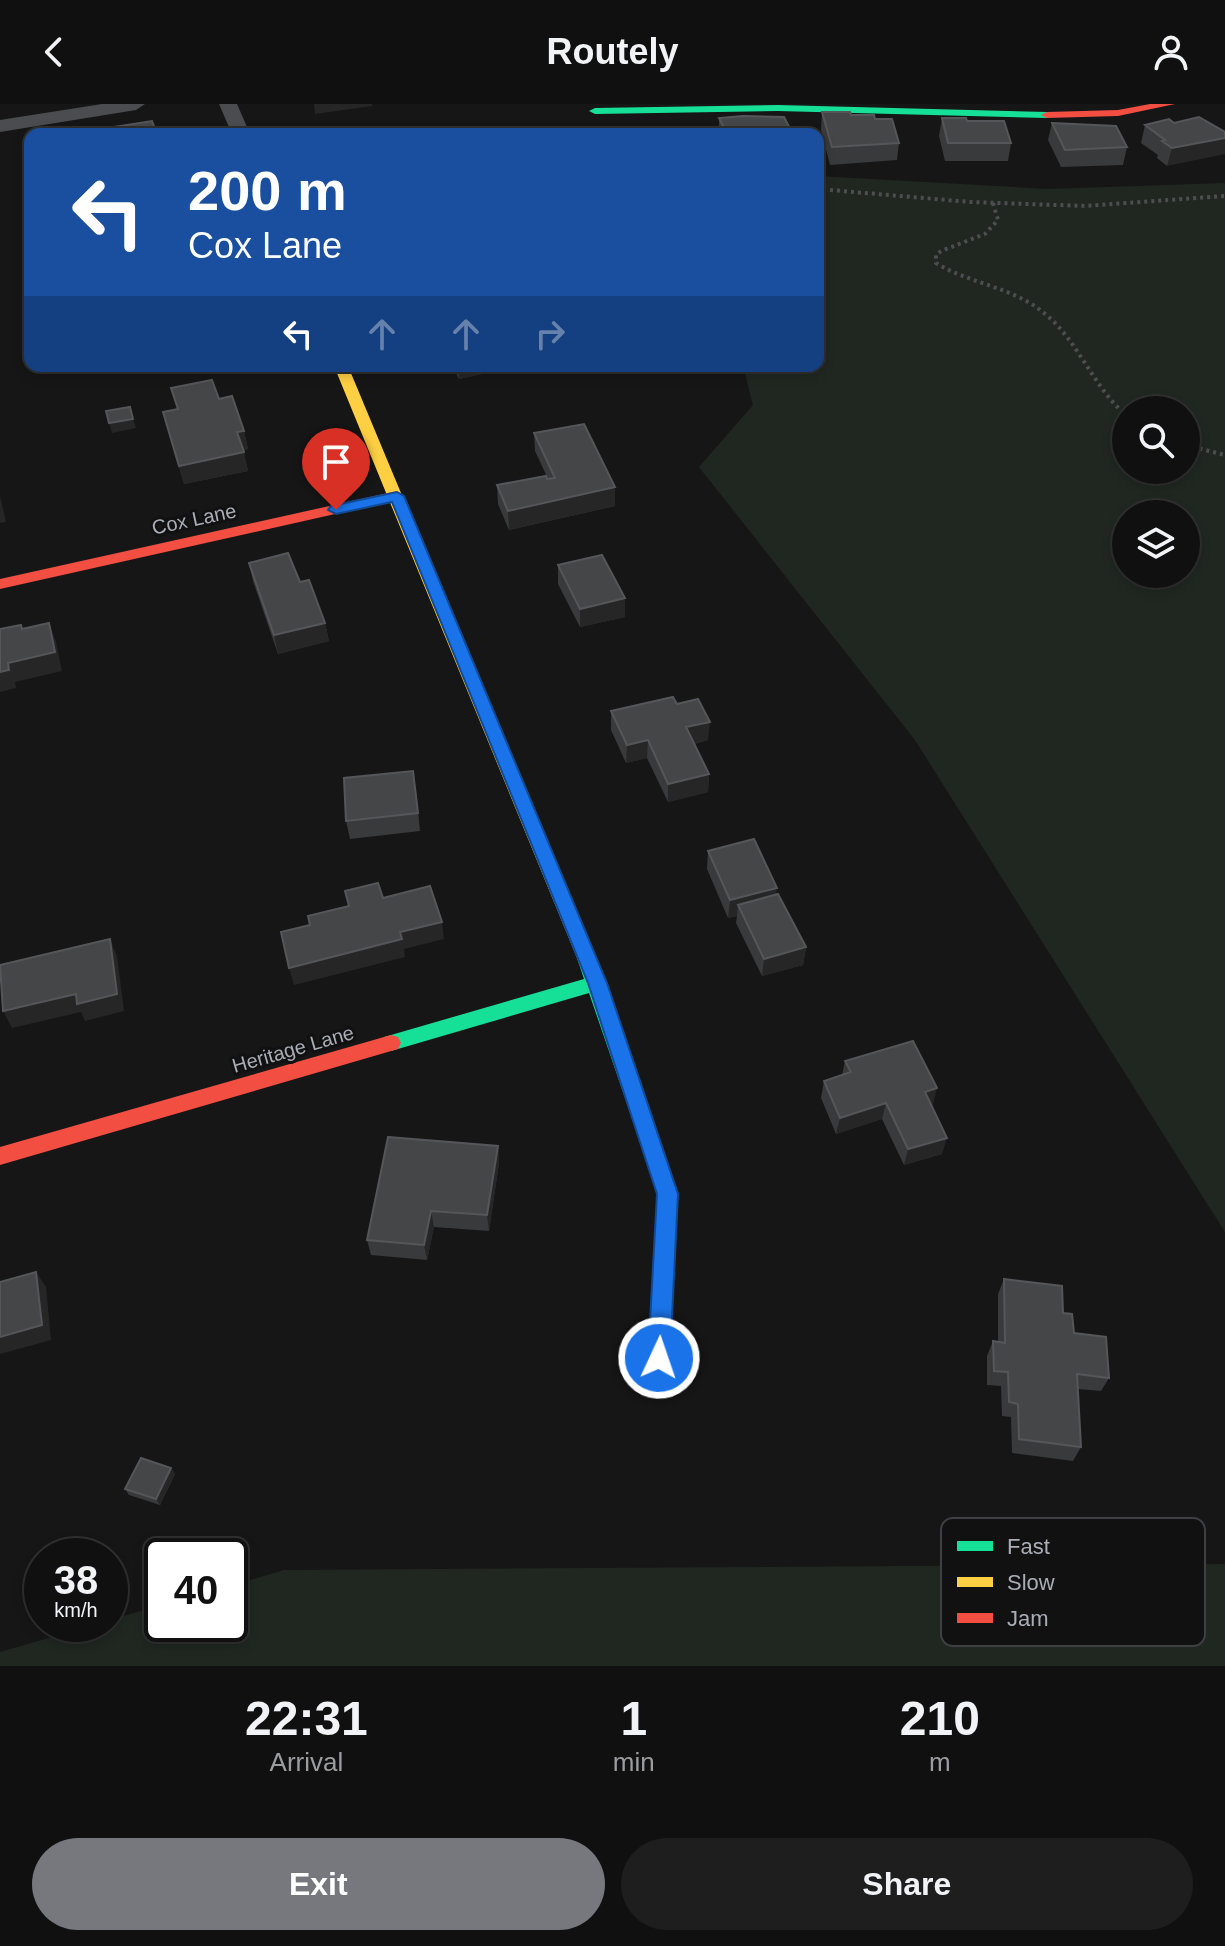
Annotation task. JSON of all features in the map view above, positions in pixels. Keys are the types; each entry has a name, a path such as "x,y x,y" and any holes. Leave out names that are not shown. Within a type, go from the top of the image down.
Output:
{"street":[{"path":"0,126 136,104"},
{"path":"228,104 238,128"},
{"path":"595,111 711,105 1069,115 1129,112 1169,104"},
{"path":"344,372 597,983 668,1194 659,1358"},
{"name":"Cox Lane","path":"0,584 397,496"},
{"name":"Heritage Lane","path":"0,1156 597,983"}],"path":[{"path":"830,190 993,203 1099,206 1225,196"},
{"path":"993,203 998,220 990,231 941,251 936,255 936,263 1014,295 1041,310 1071,338 1099,392 1112,403"},
{"path":"1200,449 1225,455"}],"shaded area":[{"path":"824,176 1048,189 1225,183 1225,1232 915,740 699,467 753,405 745,372 824,372"},
{"path":"1205,1564 1225,1564 1225,1666 0,1666 0,1652 35,1642 128,1642 128,1615 144,1610 144,1642 248,1642 248,1581 284,1570 941,1566 941,1646 1205,1646"}],"building":[{"path":"822,112 850,112 851,115 874,115 875,119 892,119 899,143 832,147"},
{"path":"784,117 790,128 724,128 719,118"},
{"path":"1199,117 1225,132 1225,138 1172,148 1145,125 1169,119 1174,123"},
{"path":"942,118 1004,121 1011,143 948,143"},
{"path":"152,121 155,128 107,128"},
{"path":"1052,123 1116,126 1127,147 1065,150"},
{"path":"212,380 219,399 232,396 244,431 237,432 244,452 179,466 163,412 178,409 171,388"},
{"path":"130,407 133,419 109,423 106,411"},
{"path":"584,424 615,487 508,511 497,485 546,476 547,479 555,478 534,433"},
{"path":"288,553 300,582 309,580 325,623 274,635 249,563"},
{"path":"602,555 625,598 580,609 558,565"},
{"path":"49,623 55,652 8,663 9,670 0,672 0,629 21,625 22,629"},
{"path":"673,697 677,704 698,699 710,722 686,727 709,774 668,784 648,740 627,745 611,711"},
{"path":"413,771 418,813 346,821 344,778"},
{"path":"754,839 777,888 730,900 708,851"},
{"path":"378,883 383,898 430,886 442,922 400,932 402,939 289,968 281,932 310,925 308,916 349,906 345,891"},
{"path":"778,894 806,947 764,959 738,905"},
{"path":"110,939 117,994 77,1004 76,994 3,1011 0,965"},
{"path":"913,1041 937,1088 925,1092 947,1138 908,1149 886,1103 840,1118 824,1081 851,1072 845,1061"},
{"path":"388,1137 498,1146 487,1215 431,1211 424,1245 367,1240"},
{"path":"36,1272 42,1325 0,1337 0,1282"},
{"path":"1004,1279 1062,1286 1063,1313 1072,1314 1074,1333 1106,1337 1109,1378 1077,1374 1081,1447 1019,1439 1018,1404 1009,1402 1008,1372 994,1371 993,1341 1005,1343"},
{"path":"141,1458 171,1468 156,1499 125,1489"}],"traffic: fast":[{"path":"595,111 778,108 1047,115"},
{"path":"586,958 668,1194 659,1358"},
{"path":"391,1043 597,983"}],"traffic: slow":[{"path":"343,372 586,958"}],"traffic: jam":[{"path":"1047,115 1118,113 1169,104"},
{"path":"0,584 397,496"},
{"path":"0,1156 391,1043"}],"route":[{"path":"336,510 397,496 597,983 668,1194 659,1358"}]}
